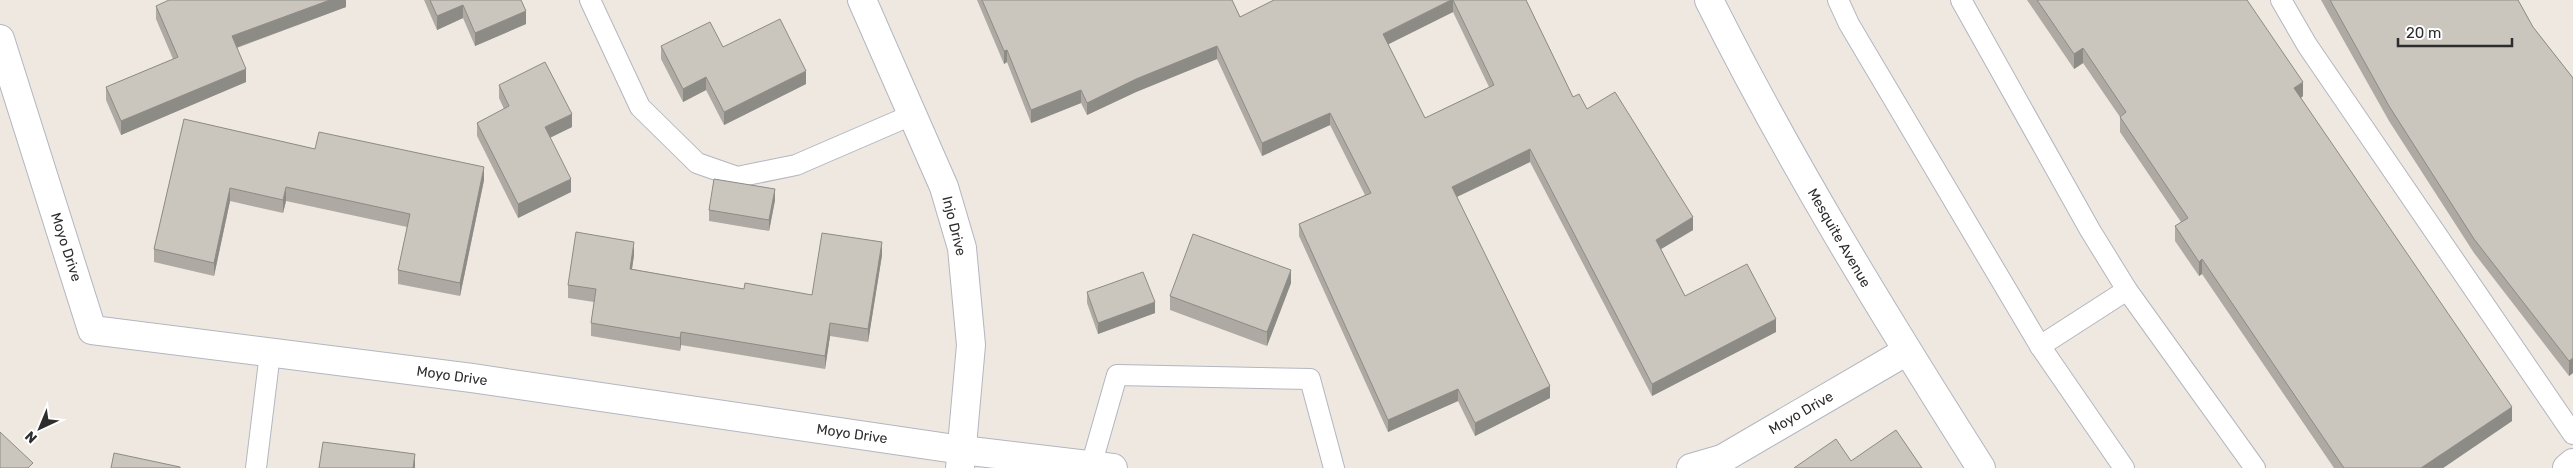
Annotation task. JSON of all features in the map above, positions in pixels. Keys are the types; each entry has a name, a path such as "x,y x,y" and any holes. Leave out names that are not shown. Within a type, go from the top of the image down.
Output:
{"street":[{"name":"Injo Drive","path":"862,0 914,114 944,187 962,248 971,345 961,459"},
{"name":"Mesquite Avenue","path":"1709,0 1810,188 1907,351 1981,468"},
{"name":"Moyo Drive","path":"0,39 92,330 482,380 961,459 1102,467"},
{"name":"Moyo Drive","path":"1691,468 1722,459 1907,351"},
{"path":"2566,468 2573,463"}],"lane":[{"path":"590,0 640,107 697,163 737,177 796,165 914,114"},
{"path":"1838,0 1849,24 2040,346 2124,468"},
{"path":"1961,0 2090,230 2127,290 2255,468"},
{"path":"2281,0 2307,45 2573,434"},
{"path":"2040,346 2127,290"},
{"path":"256,468 270,353"},
{"path":"1102,467 1117,375 1310,379 1334,468"}],"building":[{"path":"169,0 330,0 232,36 246,69 121,121 106,87 178,57 156,6"},
{"path":"430,0 521,0 526,11 475,33 463,5 437,16"},
{"path":"982,0 1232,0 1240,17 1274,0 1451,0 1383,34 1425,118 1494,85 1453,0 1526,0 1573,97 1579,94 1587,109 1615,92 1693,217 1656,240 1685,296 1747,264 1776,319 1652,384 1530,149 1452,187 1550,386 1475,423 1458,389 1388,420 1299,224 1371,193 1330,113 1262,143 1217,46 1136,79 1087,103 1081,90 1031,110 1007,50 1004,51"},
{"path":"2037,0 2247,0 2303,82 2294,88 2512,407 2421,468 2344,468 2202,259 2199,262 2175,226 2188,218 2120,117 2126,112 2083,48 2074,54"},
{"path":"2330,0 2518,0 2533,27 2573,78 2573,358 2569,361 2474,239 2389,106"},
{"path":"780,19 806,71 724,112 706,77 683,89 661,46 710,22 723,47"},
{"path":"545,62 572,114 545,127 571,179 518,204 477,123 509,106 499,85"},
{"path":"184,119 315,149 319,132 484,167 460,283 398,270 410,214 286,187 283,200 230,188 214,263 154,249"},
{"path":"714,179 775,189 769,220 709,210"},
{"path":"576,232 634,242 630,269 744,289 745,283 812,295 822,233 882,242 868,329 830,323 825,356 681,332 680,338 591,323 596,289 568,285"},
{"path":"1193,234 1291,270 1267,332 1170,296"},
{"path":"1143,272 1155,302 1098,323 1087,292"},
{"path":"1896,430 1922,468 1794,468 1836,439 1851,461"},
{"path":"0,432 33,463 28,468 0,468"},
{"path":"323,442 415,454 413,468 319,468"},
{"path":"114,453 180,467 180,468 111,468"}]}
